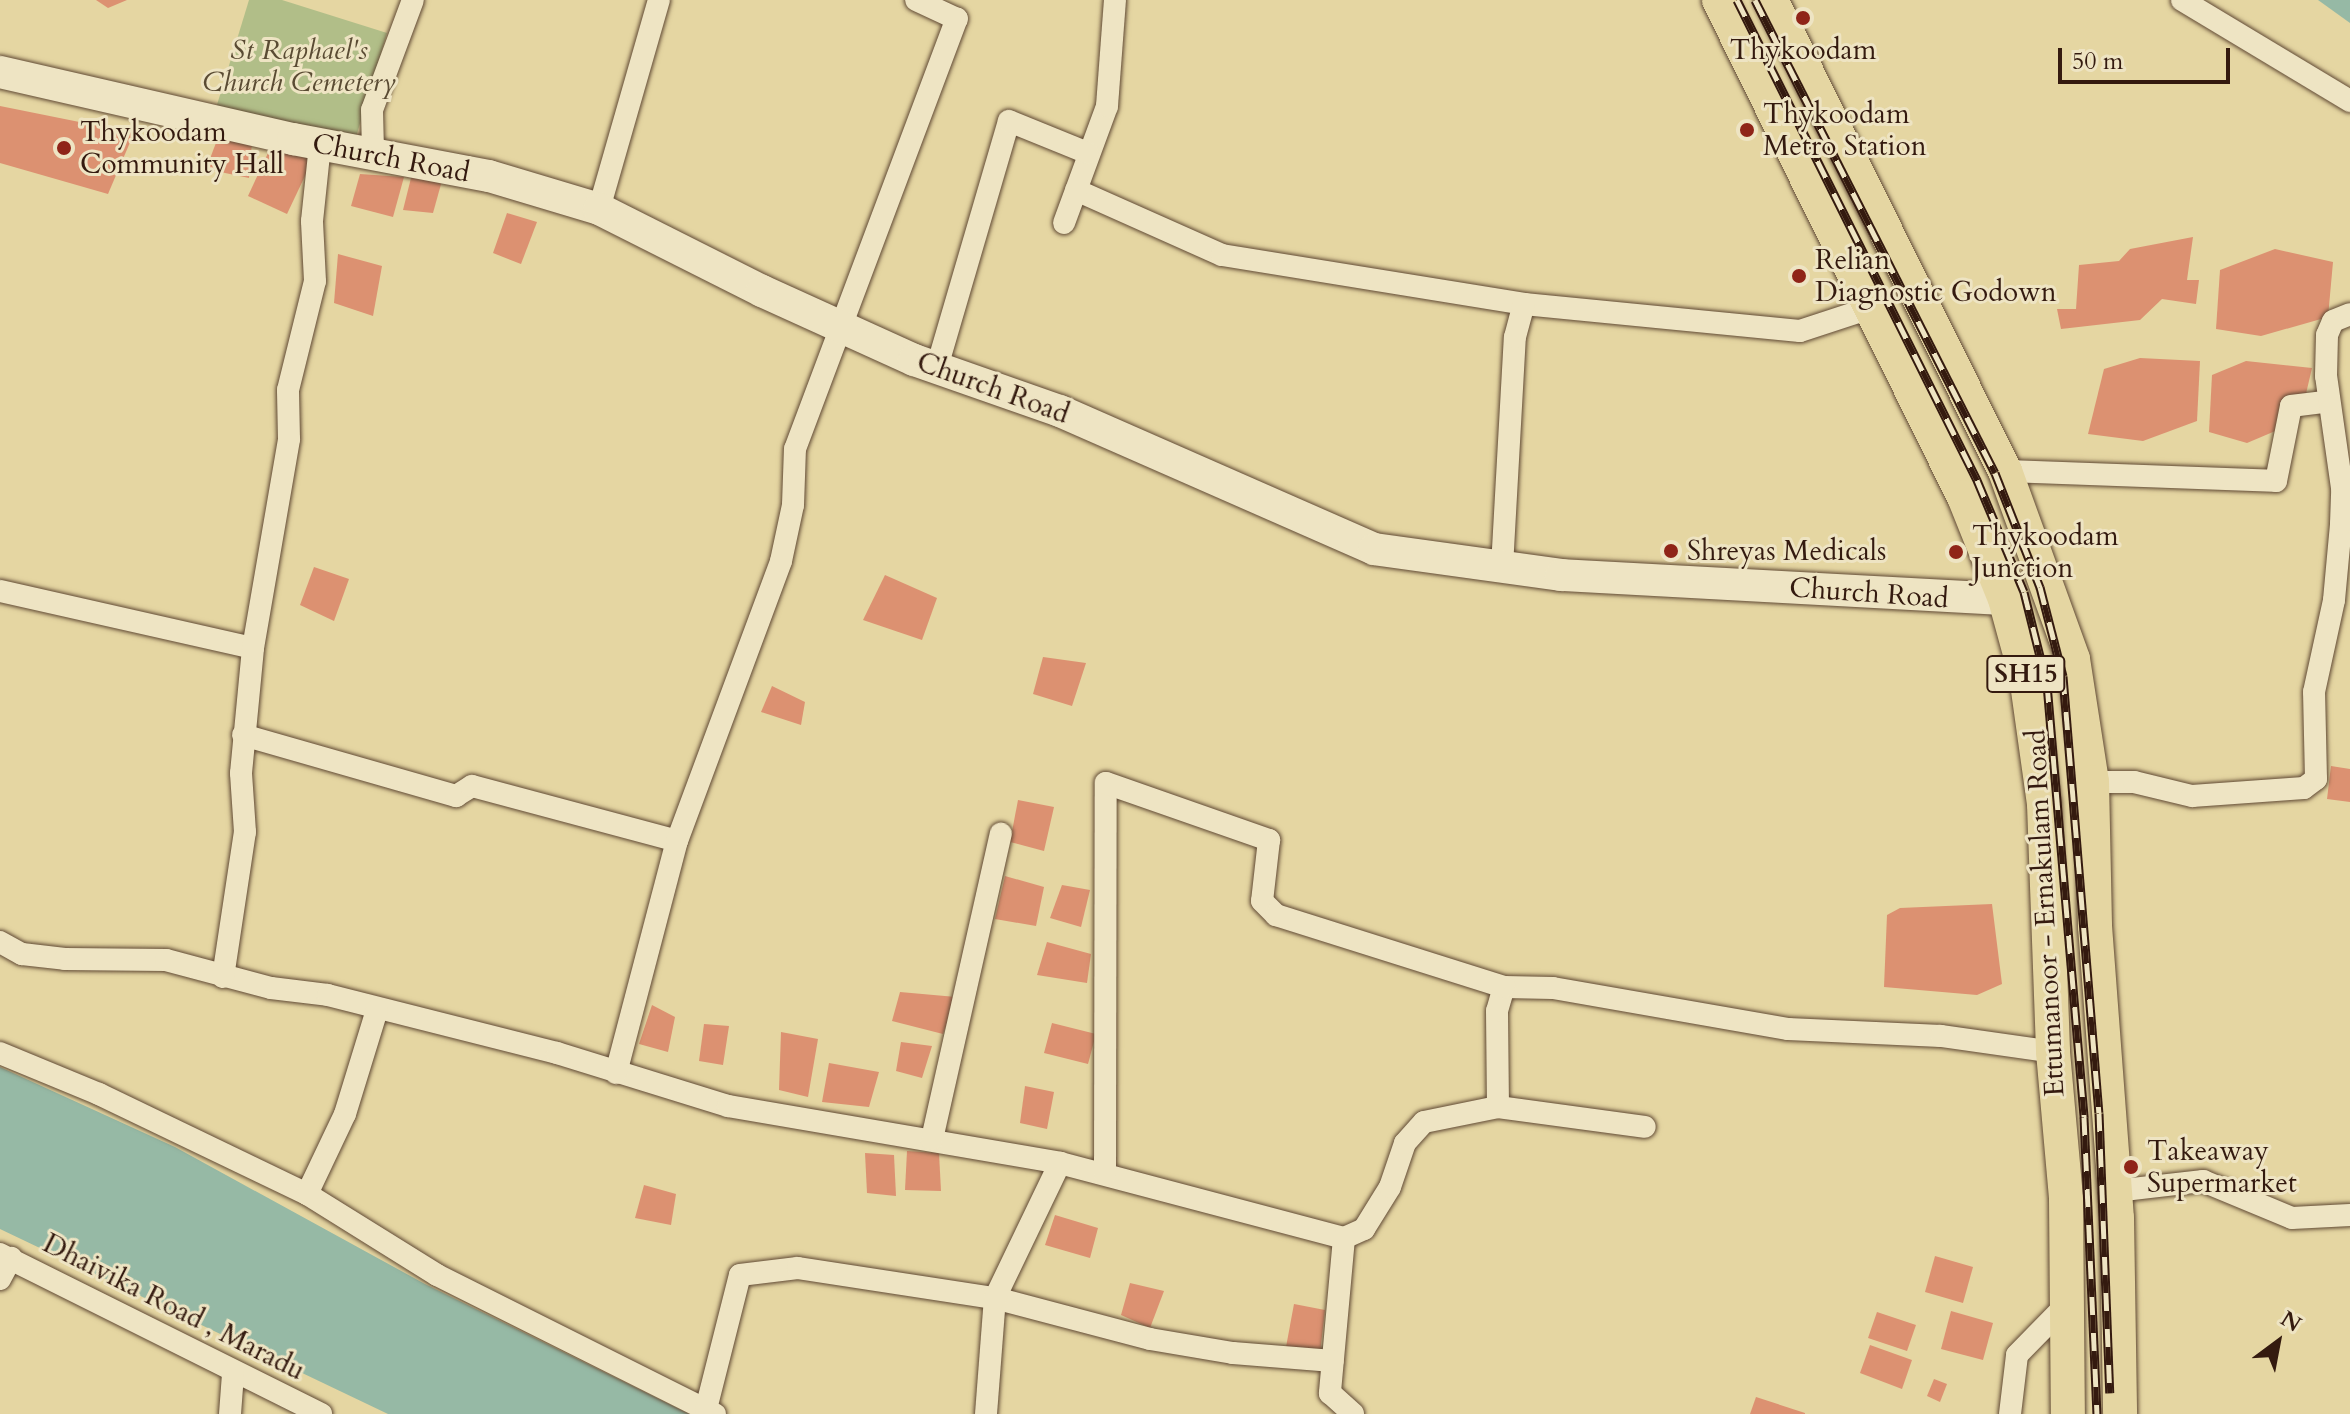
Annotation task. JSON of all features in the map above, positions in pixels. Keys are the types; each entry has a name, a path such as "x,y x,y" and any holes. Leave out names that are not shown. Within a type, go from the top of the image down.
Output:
{"main road":[{"name":"Ettumanoor - Ernakulam Road","path":"1719,0 1964,497 2005,599 2037,731 2052,968 2053,1052 2066,1199 2068,1414"},
{"path":"1771,0 2005,471 2073,659 2092,782 2098,967 2115,1191 2120,1414"},
{"path":"2052,968 2098,967"}],"street":[{"path":"373,151 372,110 413,0"},
{"path":"599,209 659,0"},
{"path":"616,1073 677,841 781,561 793,505 795,449 957,19 916,0"},
{"path":"1064,223 1107,106 1115,0"},
{"path":"2182,0 2350,101"},
{"name":"Church Road","path":"9,79 320,145 373,151 489,176 599,209 841,325 937,367 1060,411 1374,549 1561,575 2005,599"},
{"path":"937,367 1009,121 1088,153"},
{"path":"223,977 245,832 243,735 253,648 289,439 288,390 315,281 312,221 320,145"},
{"path":"1076,190 1222,255 1524,304 1800,331 1873,307"},
{"path":"1502,567 1515,337 1524,304"},
{"path":"2092,782 2134,782 2192,796 2304,788 2316,779 2314,692 2339,570 2345,479 2329,401 2327,335 2333,321 2350,314"},
{"path":"2005,471 2276,481 2291,406 2329,401"},
{"path":"0,591 253,648"},
{"path":"243,735 456,796 472,786 677,841"},
{"path":"1105,1174 1106,783 1269,840 1262,901 1276,915 1504,987 1553,988 1788,1029 1954,1037 2053,1052"},
{"path":"932,1139 1001,834"},
{"path":"0,942 22,954 65,959 166,960 223,977 328,995 728,1106 1060,1163 1344,1238 1364,1229 1390,1187 1405,1143 1424,1122 1498,1107 1645,1127"},
{"path":"1498,1107 1497,1011 1504,987"},
{"path":"307,1194 345,1114 377,1010"},
{"path":"0,1053 99,1094 307,1194 437,1275 710,1412 740,1275 798,1268 995,1298 1150,1339 1233,1353 1333,1361"},
{"path":"986,1414 995,1298 1060,1163"},
{"path":"2115,1191 2203,1181 2292,1218 2350,1215"},
{"path":"1344,1238 1330,1393 1336,1404 1353,1414"},
{"path":"0,1279 6,1256"},
{"name":"Dhaivika Road , Maradu","path":"6,1256 233,1374 321,1414"},
{"path":"2115,1269 2134,1319 2127,1414"},
{"path":"2010,1414 2017,1355 2067,1304"},
{"path":"230,1414 233,1374"}],"green space":[{"name":"St Raphael's Church Cemetery","path":"249,0 282,0 387,33 356,137 216,108"}],"shaded area":[{"path":"2318,0 2350,0 2350,23"},
{"path":"0,1067 175,1147 425,1284 689,1414 388,1414 0,1229"}],"building":[{"path":"96,0 127,0 108,8"},
{"name":"Thykoodam Community Hall","path":"0,106 134,133 108,194 0,163"},
{"path":"219,135 252,142 249,178 206,169"},
{"path":"275,138 314,157 287,214 248,196"},
{"path":"360,174 404,177 393,217 351,206"},
{"path":"412,174 443,177 433,213 403,210"},
{"path":"507,213 537,222 521,264 493,253"},
{"path":"2193,237 2187,280 2199,280 2196,304 2162,299 2140,320 2061,329 2057,309 2076,309 2079,265 2119,261 2130,249"},
{"path":"2275,249 2333,262 2328,317 2261,336 2216,329 2220,270"},
{"path":"338,254 382,266 373,316 334,303"},
{"path":"2140,358 2200,361 2197,421 2143,441 2088,434 2104,369"},
{"path":"2246,361 2312,368 2305,398 2280,429 2247,443 2209,432 2212,375"},
{"path":"314,567 349,579 334,621 300,605"},
{"path":"885,575 937,598 922,640 863,620"},
{"path":"1043,657 1086,663 1072,706 1033,694"},
{"path":"772,686 805,702 801,725 761,712"},
{"path":"2331,766 2350,769 2350,802 2327,799"},
{"path":"1018,800 1054,807 1044,851 1010,842"},
{"path":"1005,876 1044,887 1036,926 995,919"},
{"path":"1062,885 1090,890 1081,927 1050,918"},
{"path":"1992,904 2002,984 1977,995 1884,987 1887,915 1900,908"},
{"path":"1047,942 1091,954 1087,983 1037,975"},
{"path":"900,992 956,997 943,1034 892,1021"},
{"path":"652,1005 675,1017 668,1052 639,1044"},
{"path":"1052,1023 1096,1034 1088,1064 1044,1053"},
{"path":"704,1024 729,1026 723,1065 699,1061"},
{"path":"781,1032 818,1039 808,1097 779,1090"},
{"path":"901,1042 932,1046 922,1078 896,1071"},
{"path":"829,1063 879,1072 869,1107 822,1102"},
{"path":"1025,1086 1054,1092 1047,1129 1020,1123"},
{"path":"907,1151 939,1153 941,1191 905,1190"},
{"path":"865,1153 894,1155 896,1196 867,1193"},
{"path":"644,1185 676,1194 671,1225 635,1218"},
{"path":"1055,1215 1098,1228 1090,1258 1045,1245"},
{"path":"1935,1256 1973,1267 1963,1303 1925,1292"},
{"path":"1130,1283 1164,1291 1150,1328 1121,1315"},
{"path":"1294,1304 1325,1310 1320,1353 1286,1347"},
{"path":"1951,1311 1993,1323 1983,1360 1941,1349"},
{"path":"1877,1312 1916,1325 1907,1351 1868,1338"},
{"path":"1870,1345 1912,1360 1902,1389 1860,1373"},
{"path":"1934,1379 1947,1384 1940,1402 1927,1396"},
{"path":"1756,1397 1805,1413 1805,1414 1750,1414"}],"railway":[{"path":"1737,0 1977,480 2024,592 2047,684 2084,1117 2097,1414"},
{"path":"1755,0 1995,473 2040,587 2063,676 2099,1113 2110,1393"}],"place":[{"name":"Thykoodam","path":"1803,18"},
{"name":"Thykoodam Metro Station","path":"1747,130"},
{"name":"Thykoodam Community Hall","path":"64,148"},
{"name":"Relian Diagnostic Godown","path":"1799,276"},
{"name":"Shreyas Medicals","path":"1671,551"},
{"name":"Thykoodam Junction","path":"1956,552"},
{"name":"Takeaway Supermarket","path":"2131,1167"}]}
